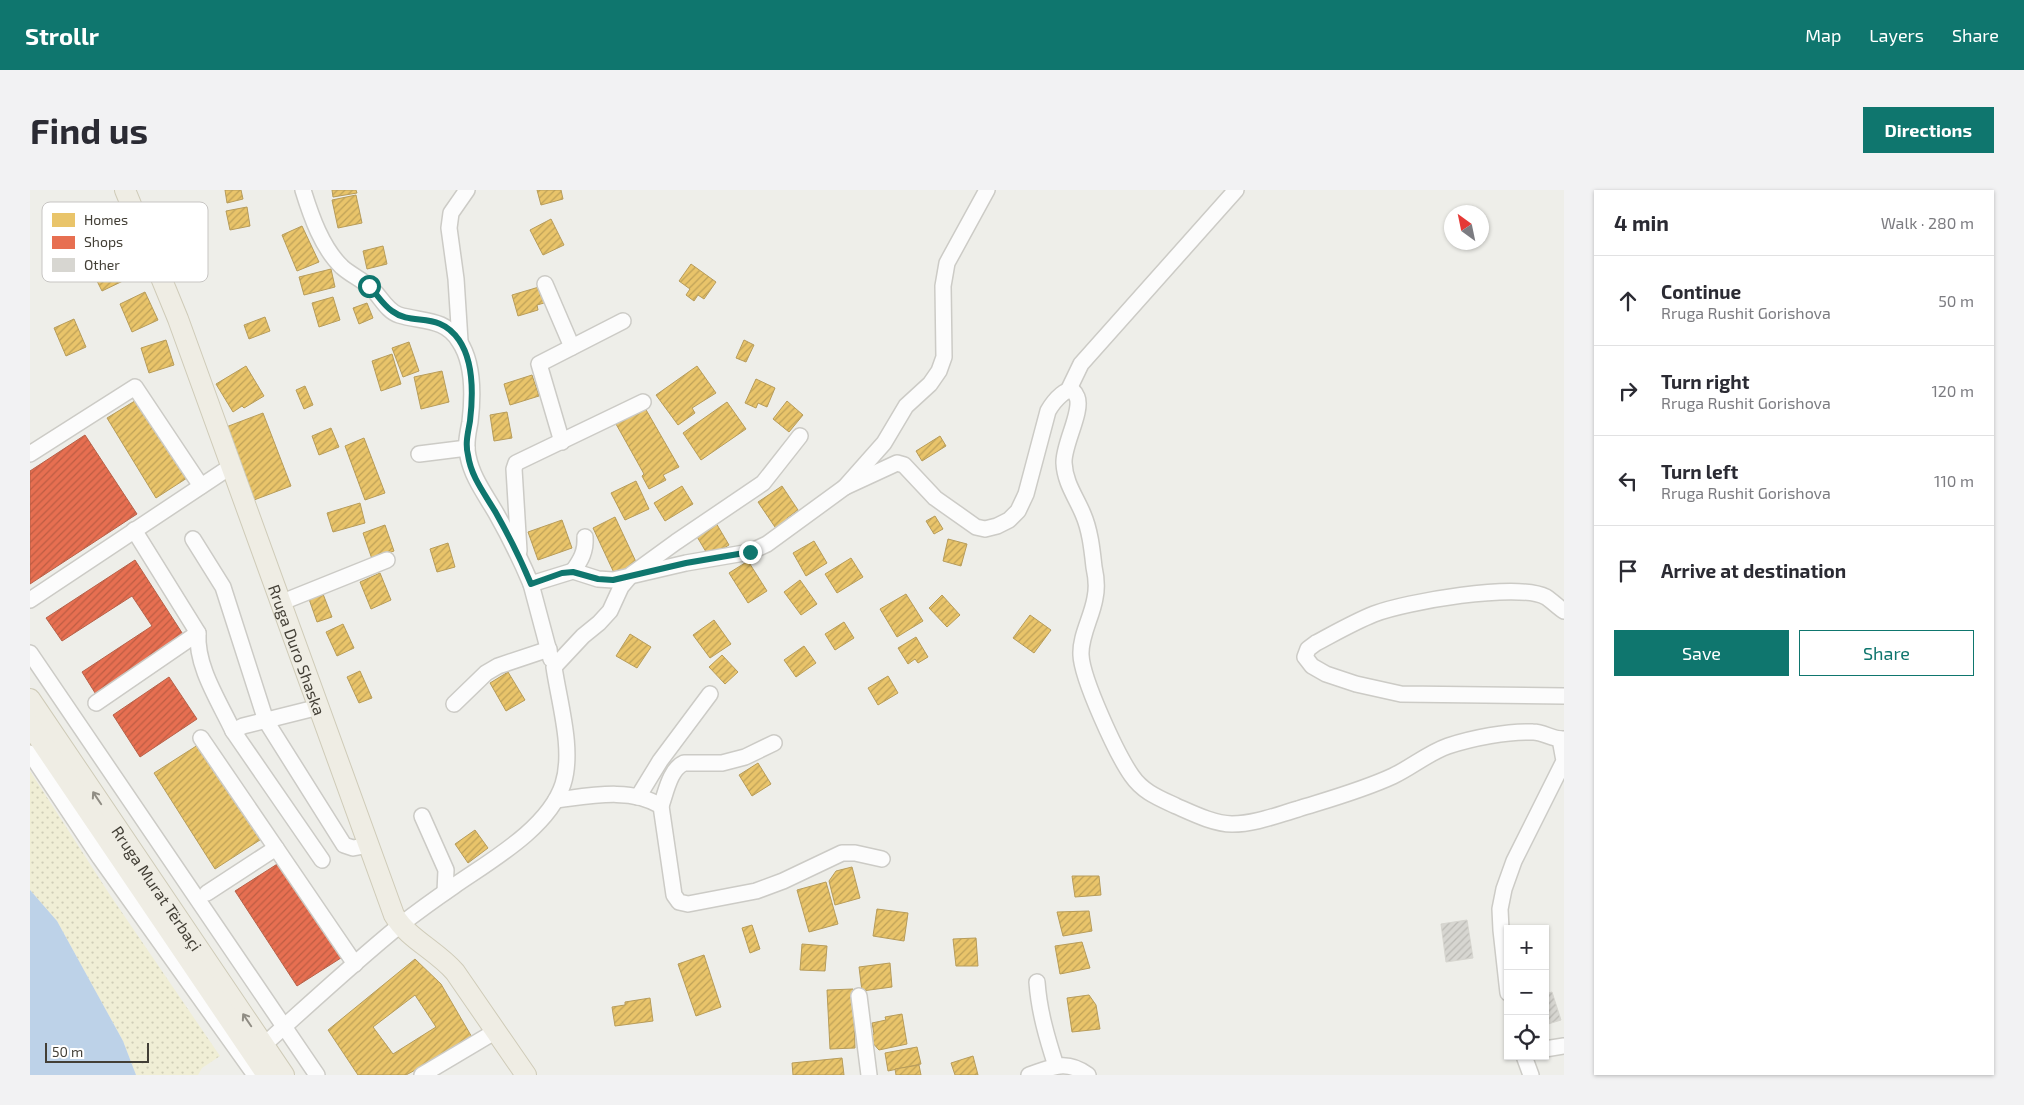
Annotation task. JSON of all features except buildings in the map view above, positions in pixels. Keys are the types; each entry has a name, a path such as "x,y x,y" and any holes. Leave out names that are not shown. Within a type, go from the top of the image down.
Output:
{"main road":[{"name":"Rruga Duro Shaska","path":"125,190 130,202"},
{"name":"Rruga Duro Shaska","path":"163,282 178,319 394,915 400,926 444,960 526,1075"},
{"name":"Rruga Murat Tërbaçi","path":"30,699 258,1050 267,1075"},
{"name":"Rruga Murat Tërbaçi","path":"30,725 258,1050 284,1075"}],"street":[{"path":"303,190 327,248 340,265 355,278 369,286 391,311 399,315 437,322 450,329 460,341"},
{"path":"258,1050 400,926 522,838 556,800 563,783 567,759 554,667 531,584 519,558 477,483 471,469 467,448 471,388 470,373 460,341 456,279 449,228 451,213 467,190"},
{"path":"845,487 884,443 906,406 930,384 939,371 944,357 942,286 947,263 987,190"},
{"path":"531,584 562,573 573,572 598,579 613,580 632,574 750,552 767,544 845,487 897,463 904,465 935,498 976,527 986,529 1009,520 1018,511 1026,494 1048,411 1055,400 1068,391 1081,364 1236,190"},
{"path":"545,284 572,347"},
{"path":"562,442 539,364 623,321"},
{"path":"30,454 135,387 201,486"},
{"path":"1068,391 1073,392 1077,396 1078,403 1065,451 1064,463 1070,490 1083,512 1089,528 1095,570 1096,597 1080,654 1091,693 1115,744 1132,776 1145,791 1208,818 1230,824 1255,822 1370,787 1447,746 1515,733 1534,732 1562,739 1564,761 1514,861 1504,889 1500,909 1505,970"},
{"path":"519,558 514,469 516,463 643,402"},
{"path":"554,667 582,636 599,623 610,611 621,587 632,574 763,483 800,436"},
{"path":"419,454 467,448"},
{"path":"30,600 230,466"},
{"path":"134,530 198,634 200,660 233,731 322,860"},
{"path":"573,572 584,553 586,546 585,537"},
{"path":"193,539 223,587 266,721 344,845 350,848 369,845"},
{"path":"280,603 387,560"},
{"path":"1564,611 1546,597 1531,593 1498,592 1408,603 1374,614 1316,643 1308,649 1305,657 1312,666 1326,674 1356,684 1401,694 1564,696"},
{"path":"96,703 198,634"},
{"path":"454,704 486,673 498,666 549,649"},
{"path":"30,652 317,1075"},
{"path":"638,797 660,761 710,694"},
{"path":"233,731 319,707"},
{"path":"201,738 355,964"},
{"path":"774,743 745,757 722,763 684,763 674,772 661,806 674,895 679,902 688,904 700,903 756,891 783,881 842,852 882,859"},
{"path":"30,753 100,858 255,1075"},
{"path":"556,800 605,795 638,797 653,801 661,806"},
{"path":"422,816 446,870 445,892"},
{"path":"207,893 276,848"},
{"path":"1036,982 1041,1014 1056,1066"},
{"path":"859,996 869,1075"},
{"path":"422,1075 496,1031"},
{"path":"1549,1048 1564,1046"},
{"path":"1525,1060 1531,1075"},
{"path":"1029,1075 1056,1066 1076,1066 1088,1075"}],"sand":[{"path":"30,771 110,895 220,1056 202,1068 198,1075 136,1075 123,1041 57,921 30,890"}],"water":[{"path":"30,890 57,921 123,1041 136,1075 30,1075"}],"route":[{"path":"369,286 391,311 399,315 437,322 450,329 460,341 466,355 470,373 470,422 466,438 467,455 471,469 477,483 506,531 531,584 562,573 573,572 598,579 613,580 632,574 750,552"}]}
